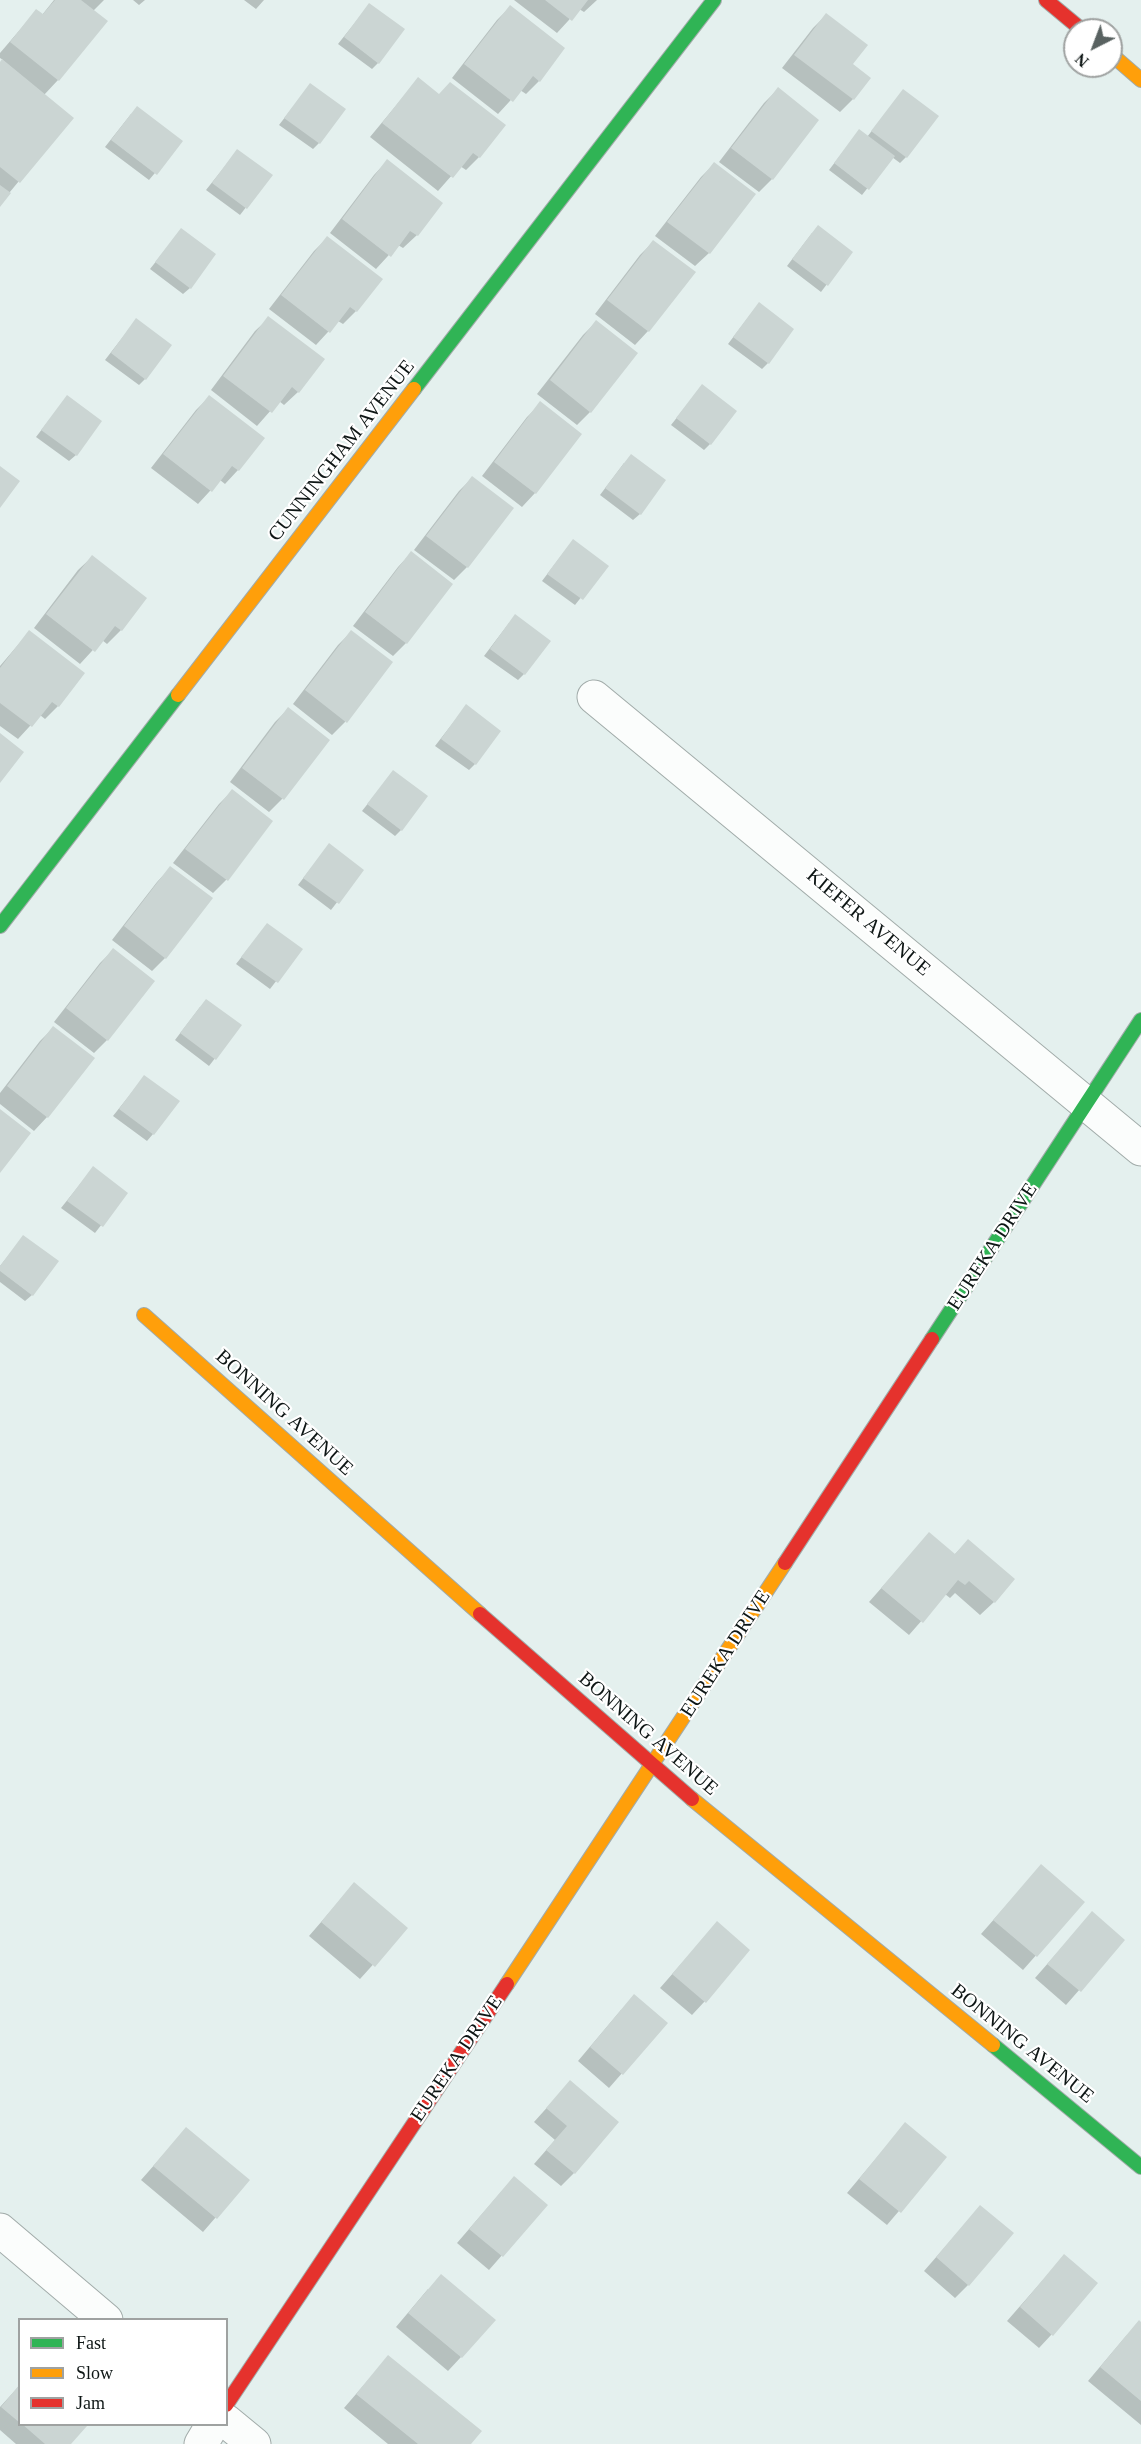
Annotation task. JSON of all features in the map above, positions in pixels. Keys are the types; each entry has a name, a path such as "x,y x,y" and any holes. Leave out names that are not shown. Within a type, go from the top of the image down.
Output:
{"street":[{"name":"CUNNINGHAM AVENUE","path":"0,926 714,0"},
{"path":"1046,0 1068,18"},
{"path":"1123,64 1141,80"},
{"name":"KIEFER AVENUE","path":"594,697 1141,1149"},
{"name":"EUREKA DRIVE","path":"228,2402 652,1766 1141,1020"},
{"name":"BONNING AVENUE","path":"144,1315 652,1766 1141,2167"},
{"path":"0,2230 105,2318"},
{"path":"228,2423 254,2444"},
{"path":"201,2444 212,2426"}],"building":[{"path":"55,0 81,0 108,21 59,81 10,42 36,9 43,14"},
{"path":"545,0 588,0 572,21"},
{"path":"369,3 405,29 379,64 344,37"},
{"path":"510,5 565,48 540,82 533,76 513,102 464,64"},
{"path":"826,13 868,45 853,64 871,78 854,100 794,55"},
{"path":"2,59 74,118 20,183 0,167 0,62"},
{"path":"418,77 439,94 450,82 506,125 480,158 473,153 453,178 382,123"},
{"path":"310,83 346,109 320,144 284,118"},
{"path":"778,87 819,120 773,180 731,148"},
{"path":"903,89 939,116 907,158 871,131"},
{"path":"137,106 183,141 157,175 111,140"},
{"path":"859,129 895,156 869,190 834,163"},
{"path":"237,149 273,175 247,209 212,183"},
{"path":"387,159 443,203 418,236 410,231 391,257 342,219"},
{"path":"714,162 756,194 710,254 667,222"},
{"path":"0,185 11,193 0,207"},
{"path":"818,225 853,252 828,286 792,259"},
{"path":"181,228 216,254 191,289 155,262"},
{"path":"327,236 383,279 357,312 350,307 330,333 281,295"},
{"path":"653,240 696,272 649,332 607,300"},
{"path":"759,302 794,329 769,364 733,337"},
{"path":"268,316 325,359 299,393 292,387 272,413 223,376"},
{"path":"136,318 172,345 146,380 111,353"},
{"path":"596,320 638,353 591,413 550,380"},
{"path":"702,384 737,411 711,445 676,418"},
{"path":"67,395 102,421 77,456 41,430"},
{"path":"209,395 265,438 239,471 232,466 212,492 163,454"},
{"path":"540,401 582,434 536,494 494,462"},
{"path":"631,454 666,480 641,515 605,488"},
{"path":"0,466 20,481 0,508"},
{"path":"472,476 514,508 468,568 426,536"},
{"path":"573,539 609,566 583,600 547,574"},
{"path":"411,551 453,584 407,644 365,612"},
{"path":"92,555 147,598 122,631 115,626 95,652 46,614"},
{"path":"515,614 551,641 525,675 490,649"},
{"path":"29,630 85,673 59,707 52,702 32,727 0,703 0,668"},
{"path":"351,630 393,662 347,723 305,690"},
{"path":"466,704 501,731 476,765 441,739"},
{"path":"288,707 330,740 284,800 242,768"},
{"path":"0,733 24,752 0,783"},
{"path":"393,770 428,796 402,831 367,804"},
{"path":"232,789 273,821 228,881 185,849"},
{"path":"329,843 364,870 339,904 303,878"},
{"path":"170,866 213,898 166,959 124,926"},
{"path":"267,923 303,949 278,983 241,957"},
{"path":"113,948 155,981 108,1041 66,1008"},
{"path":"206,999 242,1025 216,1060 180,1033"},
{"path":"53,1026 95,1058 48,1118 7,1086"},
{"path":"144,1075 180,1101 154,1135 119,1109"},
{"path":"0,1109 31,1133 0,1173"},
{"path":"93,1166 128,1193 103,1227 67,1201"},
{"path":"23,1235 59,1261 33,1296 0,1271 0,1266"},
{"path":"929,1532 955,1554 968,1539 1015,1579 995,1603 969,1581 965,1585 958,1580 923,1623 881,1588"},
{"path":"1041,1864 1085,1902 1037,1957 993,1920"},
{"path":"354,1882 408,1928 375,1967 321,1922"},
{"path":"1092,1911 1125,1940 1081,1992 1047,1964"},
{"path":"717,1921 750,1950 706,2003 672,1974"},
{"path":"634,1994 668,2023 623,2075 590,2047"},
{"path":"570,2080 619,2122 575,2174 546,2150 567,2126 546,2108"},
{"path":"905,2122 947,2157 901,2213 859,2179"},
{"path":"186,2127 250,2180 217,2219 153,2166"},
{"path":"514,2176 548,2205 503,2257 469,2229"},
{"path":"980,2205 1014,2233 969,2286 936,2257"},
{"path":"1064,2254 1098,2283 1053,2336 1020,2307"},
{"path":"441,2274 496,2320 462,2358 408,2313"},
{"path":"1139,2320 1141,2322 1141,2401 1100,2367"},
{"path":"388,2355 482,2431 471,2444 418,2444 356,2394"},
{"path":"18,2386 18,2421 1,2407"},
{"path":"24,2426 87,2426 71,2444 45,2444"}],"traffic: fast":[{"path":"414,389 714,0"},
{"path":"0,926 178,695"},
{"path":"932,1339 1141,1020"},
{"path":"993,2045 1141,2167"}],"traffic: slow":[{"path":"1123,64 1141,80"},
{"path":"178,695 414,389"},
{"path":"144,1315 480,1614"},
{"path":"507,1984 785,1563"},
{"path":"692,1799 993,2045"}],"traffic: jam":[{"path":"1046,0 1068,18"},
{"path":"785,1563 932,1339"},
{"path":"480,1614 692,1799"},
{"path":"228,2402 507,1984"}]}
